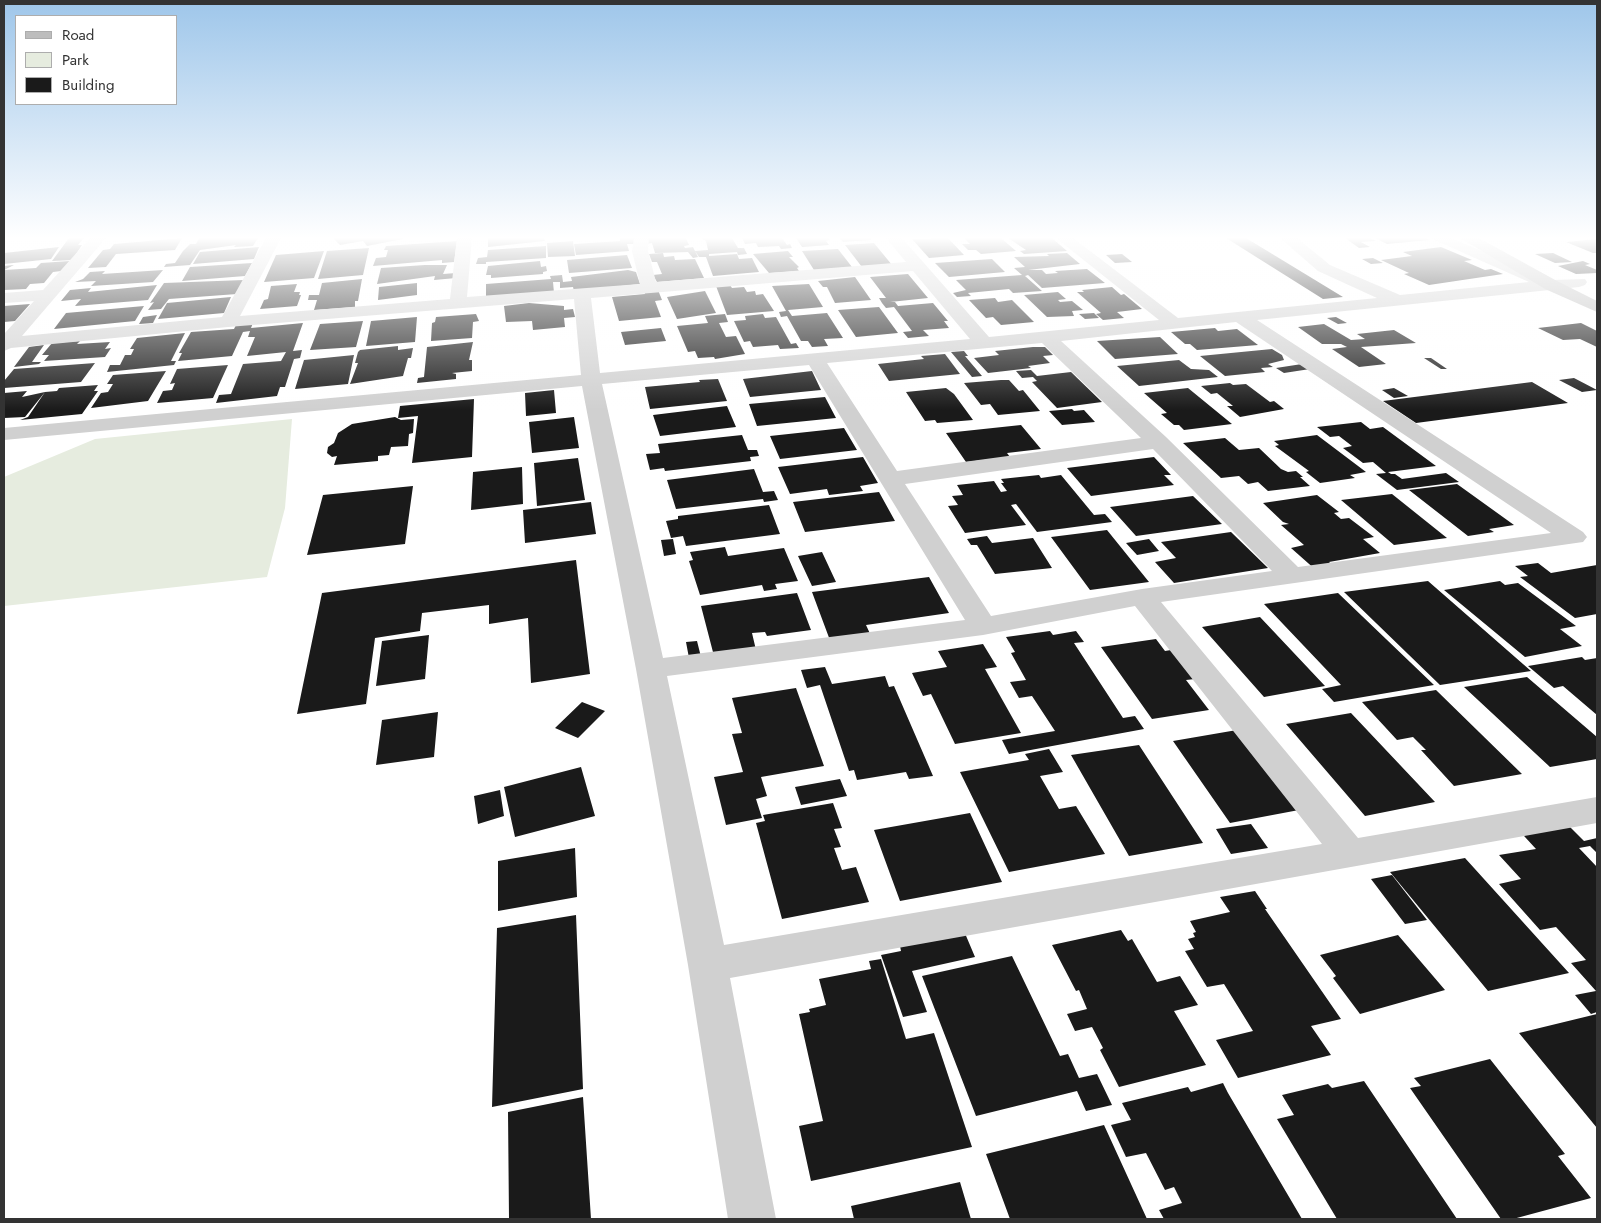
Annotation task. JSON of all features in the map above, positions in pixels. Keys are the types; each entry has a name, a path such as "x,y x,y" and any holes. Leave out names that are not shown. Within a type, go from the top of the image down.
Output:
{"main road":[{"path":"1572,295 1597,307"}],"street":[{"path":"4,298 49,295"},
{"path":"4,344 50,295"},
{"path":"228,322 243,295"},
{"path":"458,304 459,295"},
{"path":"4,344 228,322 569,295"},
{"path":"582,295 591,380 651,669 708,965 752,1219"},
{"path":"944,295 984,343"},
{"path":"1137,295 1174,323"},
{"path":"1384,295 1397,301"},
{"path":"4,434 984,343 1454,295"},
{"path":"651,669 983,626 1142,597 1574,537 1240,317"},
{"path":"1046,336 1158,442 1293,577"},
{"path":"814,358 983,626"},
{"path":"892,479 1158,442"},
{"path":"1142,597 1350,853"},
{"path":"708,965 1597,810"}],"green space":[{"path":"292,419 285,508 267,577 4,606 4,477 95,439"}],"building":[{"path":"66,295 151,295 148,300 75,306 81,299 61,301"},
{"path":"156,295 222,295 169,299 161,309 148,310 154,302 150,303"},
{"path":"269,295 301,295 297,306 260,309 264,300 268,299"},
{"path":"309,295 359,295 358,301 355,301 355,307 314,310 317,300 308,300"},
{"path":"378,295 416,295 378,300"},
{"path":"486,295 526,295 486,298"},
{"path":"660,295 662,300 655,301 661,317 619,321 612,297"},
{"path":"707,295 716,313 677,319 667,297"},
{"path":"719,295 764,295 774,311 727,315"},
{"path":"777,295 816,295 823,307 788,310 792,316 827,313 843,338 824,339 828,346 812,347 808,341 801,341 787,316 781,317 779,312 786,311"},
{"path":"831,295 868,295 871,300 835,303"},
{"path":"884,295 926,295 928,298 890,302 895,302 898,306 933,303 948,321 944,321 949,328 923,330 929,336 908,338 903,332 912,331 894,307 886,308 879,298 886,298"},
{"path":"955,295 971,296 957,297"},
{"path":"1024,295 1062,295 1066,299 1058,300 1060,302 1072,301 1083,310 1072,311 1074,316 1047,317"},
{"path":"1081,295 1125,295 1142,309 1117,312 1124,318 1103,320 1096,314 1101,313"},
{"path":"1317,295 1340,295 1343,297 1323,299"},
{"path":"231,297 224,313 158,319 167,303"},
{"path":"995,298 998,302 1012,300 1034,322 1001,325 993,317 986,318 969,300"},
{"path":"529,303 564,306 564,310 573,309 575,317 564,318 565,327 533,330 532,321 506,322 504,306"},
{"path":"30,304 15,321 4,322 4,306"},
{"path":"144,306 135,321 54,329 66,313"},
{"path":"879,307 898,333 856,337 838,310"},
{"path":"1094,313 1099,318 1085,319 1079,314"},
{"path":"476,314 479,321 473,322 472,338 431,341 432,323 435,322 436,317"},
{"path":"725,314 728,322 719,323 726,337 736,336 745,354 715,359 714,357 698,358 695,351 688,352 677,326 708,323 705,316"},
{"path":"763,314 765,318 776,317 791,344 796,343 799,348 780,349 778,345 753,347 750,341 744,342 734,321 746,320 745,316"},
{"path":"157,315 153,323 139,324 143,317"},
{"path":"417,317 415,342 366,346 371,321"},
{"path":"1336,317 1347,323 1338,324 1327,318"},
{"path":"363,321 356,347 310,350 320,324"},
{"path":"253,323 251,328 303,323 293,351 302,350 300,358 294,359 285,387 280,387 277,396 216,403 219,395 231,394 243,364 281,361 286,352 247,356 255,337 248,337 250,331 243,332 232,356 178,361 182,353 179,353 191,332 234,329 236,325"},
{"path":"1581,323 1597,331 1597,347 1580,339 1563,340 1538,328"},
{"path":"1324,324 1351,340 1365,339 1357,334 1394,330 1416,343 1361,347 1386,364 1359,367 1332,349 1347,347 1341,344 1322,344 1298,327"},
{"path":"661,328 666,341 625,345 621,332"},
{"path":"1215,328 1218,331 1237,329 1258,345 1197,350 1190,344 1185,344 1171,332"},
{"path":"185,333 171,361 176,361 174,365 107,372 110,365 120,365 125,355 131,355 134,349 130,349 137,338"},
{"path":"1160,337 1178,354 1115,359 1097,341"},
{"path":"80,341 77,344 110,342 105,349 111,348 105,357 44,361 49,355 42,355 52,343"},
{"path":"473,342 469,360 472,360 472,371 452,373 456,374 456,379 417,383 418,378 424,377 427,347"},
{"path":"44,345 32,362 41,362 39,364 14,367 29,347"},
{"path":"398,346 398,350 413,348 403,376 350,384 358,363 355,363 360,350"},
{"path":"1045,347 1053,355 1043,356 1050,363 1028,366 1031,368 988,373 974,358 999,355 995,351"},
{"path":"1272,349 1282,355 1284,360 1268,364 1273,367 1261,368 1265,372 1225,376 1200,356"},
{"path":"964,351 968,356 965,356 982,376 972,377 951,352"},
{"path":"945,354 960,374 889,381 878,364 924,359 921,356"},
{"path":"354,355 348,384 295,389 304,360"},
{"path":"1424,358 1431,358 1447,369 1441,369"},
{"path":"1179,360 1191,369 1209,370 1218,377 1139,386 1117,366"},
{"path":"95,363 81,382 4,388 4,381 14,369"},
{"path":"1302,364 1310,369 1284,373 1276,368"},
{"path":"228,365 213,398 157,403 163,391 172,390 175,383 170,384 177,369"},
{"path":"1031,370 1037,376 1071,372 1102,402 1057,408 1032,382 1037,381 1033,377 1022,378 1016,371"},
{"path":"166,371 148,401 91,408 101,393 108,392 113,384 107,384 113,375"},
{"path":"812,371 821,390 750,397 743,379"},
{"path":"1574,378 1597,390 1582,392 1559,380"},
{"path":"718,379 727,401 650,409 645,387"},
{"path":"1009,380 1019,391 1023,390 1040,411 998,415 990,404 981,405 964,383"},
{"path":"1532,382 1568,403 1416,423 1383,401"},
{"path":"1230,383 1233,385 1246,384 1270,402 1274,401 1284,409 1240,417 1227,406 1233,406 1217,393 1211,394 1201,386"},
{"path":"98,385 94,391 98,391 82,414 20,420 28,417 45,392 57,391 59,388"},
{"path":"946,388 954,394 973,420 937,423 935,420 925,421 906,392"},
{"path":"1188,388 1232,424 1184,430 1179,425 1174,425 1161,414 1167,413 1144,393"},
{"path":"1394,388 1408,396 1394,398 1382,390"},
{"path":"554,390 556,413 526,416 525,393"},
{"path":"27,391 22,397 45,392 25,417 4,418 4,393"},
{"path":"825,397 836,418 757,426 749,404"},
{"path":"474,399 472,457 412,463 418,416 398,418 400,406"},
{"path":"727,406 736,427 660,436 653,415"},
{"path":"1072,409 1074,411 1084,410 1095,422 1062,425 1049,411"},
{"path":"395,417 401,420 414,419 413,433 409,434 408,446 391,447 389,455 378,456 378,461 334,465 337,456 332,457 327,453 328,447 334,443 338,433 352,424"},
{"path":"574,417 579,448 532,453 529,422"},
{"path":"1361,422 1370,429 1383,427 1436,466 1388,472 1391,474 1395,474 1402,479 1446,473 1459,482 1397,490 1376,474 1386,473 1373,462 1363,463 1343,448 1352,446 1339,436 1330,437 1317,427"},
{"path":"1021,425 1041,449 1007,453 1010,457 966,462 946,433"},
{"path":"844,428 857,450 780,459 770,436"},
{"path":"742,435 748,450 757,450 759,456 750,457 751,461 665,471 664,468 650,470 646,454 660,453 658,444"},
{"path":"1317,435 1366,472 1350,475 1355,478 1320,483 1306,472 1309,471 1275,446 1279,445 1274,441"},
{"path":"1225,438 1239,450 1259,448 1281,469 1288,472 1296,471 1310,486 1268,491 1258,482 1248,484 1239,476 1221,478 1183,443"},
{"path":"863,457 878,483 860,486 863,491 829,495 827,489 790,494 778,467"},
{"path":"1154,457 1171,475 1164,475 1174,485 1091,496 1067,468"},
{"path":"578,458 585,500 537,506 534,463"},
{"path":"522,467 523,504 471,510 473,472"},
{"path":"754,469 763,492 774,491 778,500 764,502 763,499 676,509 667,480"},
{"path":"1039,475 1041,478 1061,475 1094,515 1105,514 1112,522 1037,532 1016,504 1011,505 1026,525 965,533 948,506 958,505 952,496 963,495 957,485 994,481 1001,492 1007,491 1001,483 1004,483 1001,479"},
{"path":"1457,484 1514,525 1489,529 1494,532 1468,536 1409,490"},
{"path":"413,486 405,544 307,555 323,495"},
{"path":"879,492 895,521 805,532 793,502"},
{"path":"1392,494 1447,538 1394,545 1341,500"},
{"path":"1317,495 1339,512 1334,513 1341,519 1349,518 1374,537 1363,539 1380,553 1329,562 1336,568 1317,571 1291,548 1304,545 1281,525 1289,524 1283,522 1263,503"},
{"path":"1193,496 1222,524 1136,536 1110,507"},
{"path":"591,502 596,534 525,543 523,510"},
{"path":"769,505 780,534 686,546 683,536 671,538 666,521 678,519 678,516"},
{"path":"1107,530 1149,582 1090,590 1051,537"},
{"path":"1231,532 1268,568 1174,583 1155,562 1176,558 1161,542"},
{"path":"987,536 992,543 1033,538 1052,568 995,574 977,545 971,545 967,539"},
{"path":"673,539 676,554 664,556 661,540"},
{"path":"1149,539 1159,551 1137,555 1126,543"},
{"path":"725,547 728,556 784,548 798,581 775,584 777,589 764,591 762,585 700,595 689,561 693,560 690,552"},
{"path":"822,552 836,582 812,586 798,556"},
{"path":"576,560 590,674 531,683 528,618 489,624 489,605 422,613 420,631 375,638 366,704 297,714 322,593"},
{"path":"1538,563 1551,573 1597,565 1597,614 1575,618 1520,577 1528,576 1515,566"},
{"path":"929,577 949,613 866,625 872,638 831,643 812,592"},
{"path":"1428,581 1531,671 1440,685 1344,592"},
{"path":"1500,581 1505,585 1518,583 1576,626 1560,629 1582,646 1525,657 1444,590"},
{"path":"797,593 811,630 767,636 765,632 752,633 756,650 714,656 701,606"},
{"path":"1338,593 1434,685 1334,702 1322,689 1341,685 1264,604"},
{"path":"1260,617 1325,686 1264,697 1202,627"},
{"path":"1050,631 1053,635 1076,631 1084,642 1074,643 1123,718 1135,716 1144,729 1009,754 1002,740 1055,731 1032,696 1019,698 1010,682 1026,680 1011,653 1015,652 1006,637"},
{"path":"429,635 425,679 376,686 382,641"},
{"path":"1156,639 1165,651 1171,650 1195,679 1186,680 1209,710 1152,719 1101,647"},
{"path":"697,641 701,657 689,658 686,642"},
{"path":"983,644 997,667 985,669 1021,733 955,744 931,694 923,696 912,673 947,667 938,651"},
{"path":"1582,657 1585,660 1597,658 1597,715 1563,686 1554,688 1528,666"},
{"path":"825,667 832,684 885,676 889,687 894,686 933,776 909,779 906,772 857,780 854,770 849,771 820,685 807,688 801,670"},
{"path":"1527,677 1597,737 1597,759 1550,767 1464,687"},
{"path":"796,688 824,766 761,777 767,796 756,799 762,818 726,825 714,777 743,772 732,734 742,733 732,698"},
{"path":"1436,690 1522,774 1454,786 1421,750 1426,750 1413,737 1397,740 1362,702"},
{"path":"582,702 605,711 578,738 555,728"},
{"path":"438,712 434,757 376,765 382,720"},
{"path":"1351,713 1435,802 1365,816 1286,724"},
{"path":"1237,730 1299,810 1230,823 1173,741"},
{"path":"1139,745 1203,843 1129,856 1071,755"},
{"path":"1049,749 1063,772 1040,776 1059,809 1076,806 1105,854 1009,872 960,772 1029,760 1025,754"},
{"path":"581,767 595,816 515,837 504,787"},
{"path":"840,779 847,796 801,805 795,787"},
{"path":"500,790 504,816 478,824 474,796"},
{"path":"833,803 842,828 834,829 841,847 834,848 842,870 856,867 869,902 782,919 756,823 765,821 763,815"},
{"path":"970,813 1002,882 900,901 874,830"},
{"path":"1560,817 1584,841 1597,838 1597,853 1590,846 1579,848 1597,867 1597,1012 1591,1014 1575,995 1596,991 1571,963 1586,960 1556,927 1540,930 1499,884 1521,879 1499,855 1536,849 1514,825"},
{"path":"1251,824 1268,848 1231,854 1216,829"},
{"path":"575,848 577,897 498,911 498,861"},
{"path":"1465,858 1569,973 1488,991 1390,872"},
{"path":"1392,875 1427,920 1405,924 1371,879"},
{"path":"1255,891 1267,909 1265,909 1341,1019 1311,1026 1331,1055 1238,1078 1216,1040 1253,1031 1224,984 1207,987 1185,951 1194,949 1188,939 1195,937 1193,933 1196,932 1190,921 1230,912 1220,897"},
{"path":"576,915 583,1089 492,1107 497,928"},
{"path":"1121,930 1128,941 1132,939 1157,982 1180,976 1198,1005 1174,1011 1206,1065 1119,1087 1100,1050 1103,1048 1092,1027 1075,1031 1067,1014 1087,1009 1079,990 1076,991 1052,945"},
{"path":"964,931 975,957 912,971 927,1012 903,1017 881,955 901,951 900,946"},
{"path":"1398,935 1445,990 1360,1014 1333,978 1336,976 1320,955"},
{"path":"1012,956 1060,1056 1068,1054 1079,1078 1097,1074 1112,1105 1086,1111 1077,1091 976,1116 922,976"},
{"path":"881,959 906,1039 934,1033 972,1147 811,1181 799,1126 823,1121 799,1014 810,1012 809,1009 826,1005 819,979 871,969 869,961"},
{"path":"1597,1014 1597,1128 1519,1033"},
{"path":"1490,1059 1565,1154 1558,1156 1591,1198 1513,1219 1501,1219 1410,1088 1421,1086 1414,1078"},
{"path":"1364,1081 1457,1219 1337,1219 1277,1119 1294,1115 1282,1095 1328,1084 1332,1088"},
{"path":"1223,1083 1302,1219 1164,1219 1159,1210 1182,1203 1174,1187 1165,1190 1146,1153 1126,1157 1111,1125 1131,1120 1122,1103 1188,1087 1191,1092"},
{"path":"583,1097 591,1219 509,1219 508,1112"},
{"path":"1104,1125 1147,1219 1010,1219 986,1154"},
{"path":"960,1182 971,1219 854,1219 851,1206"}]}
